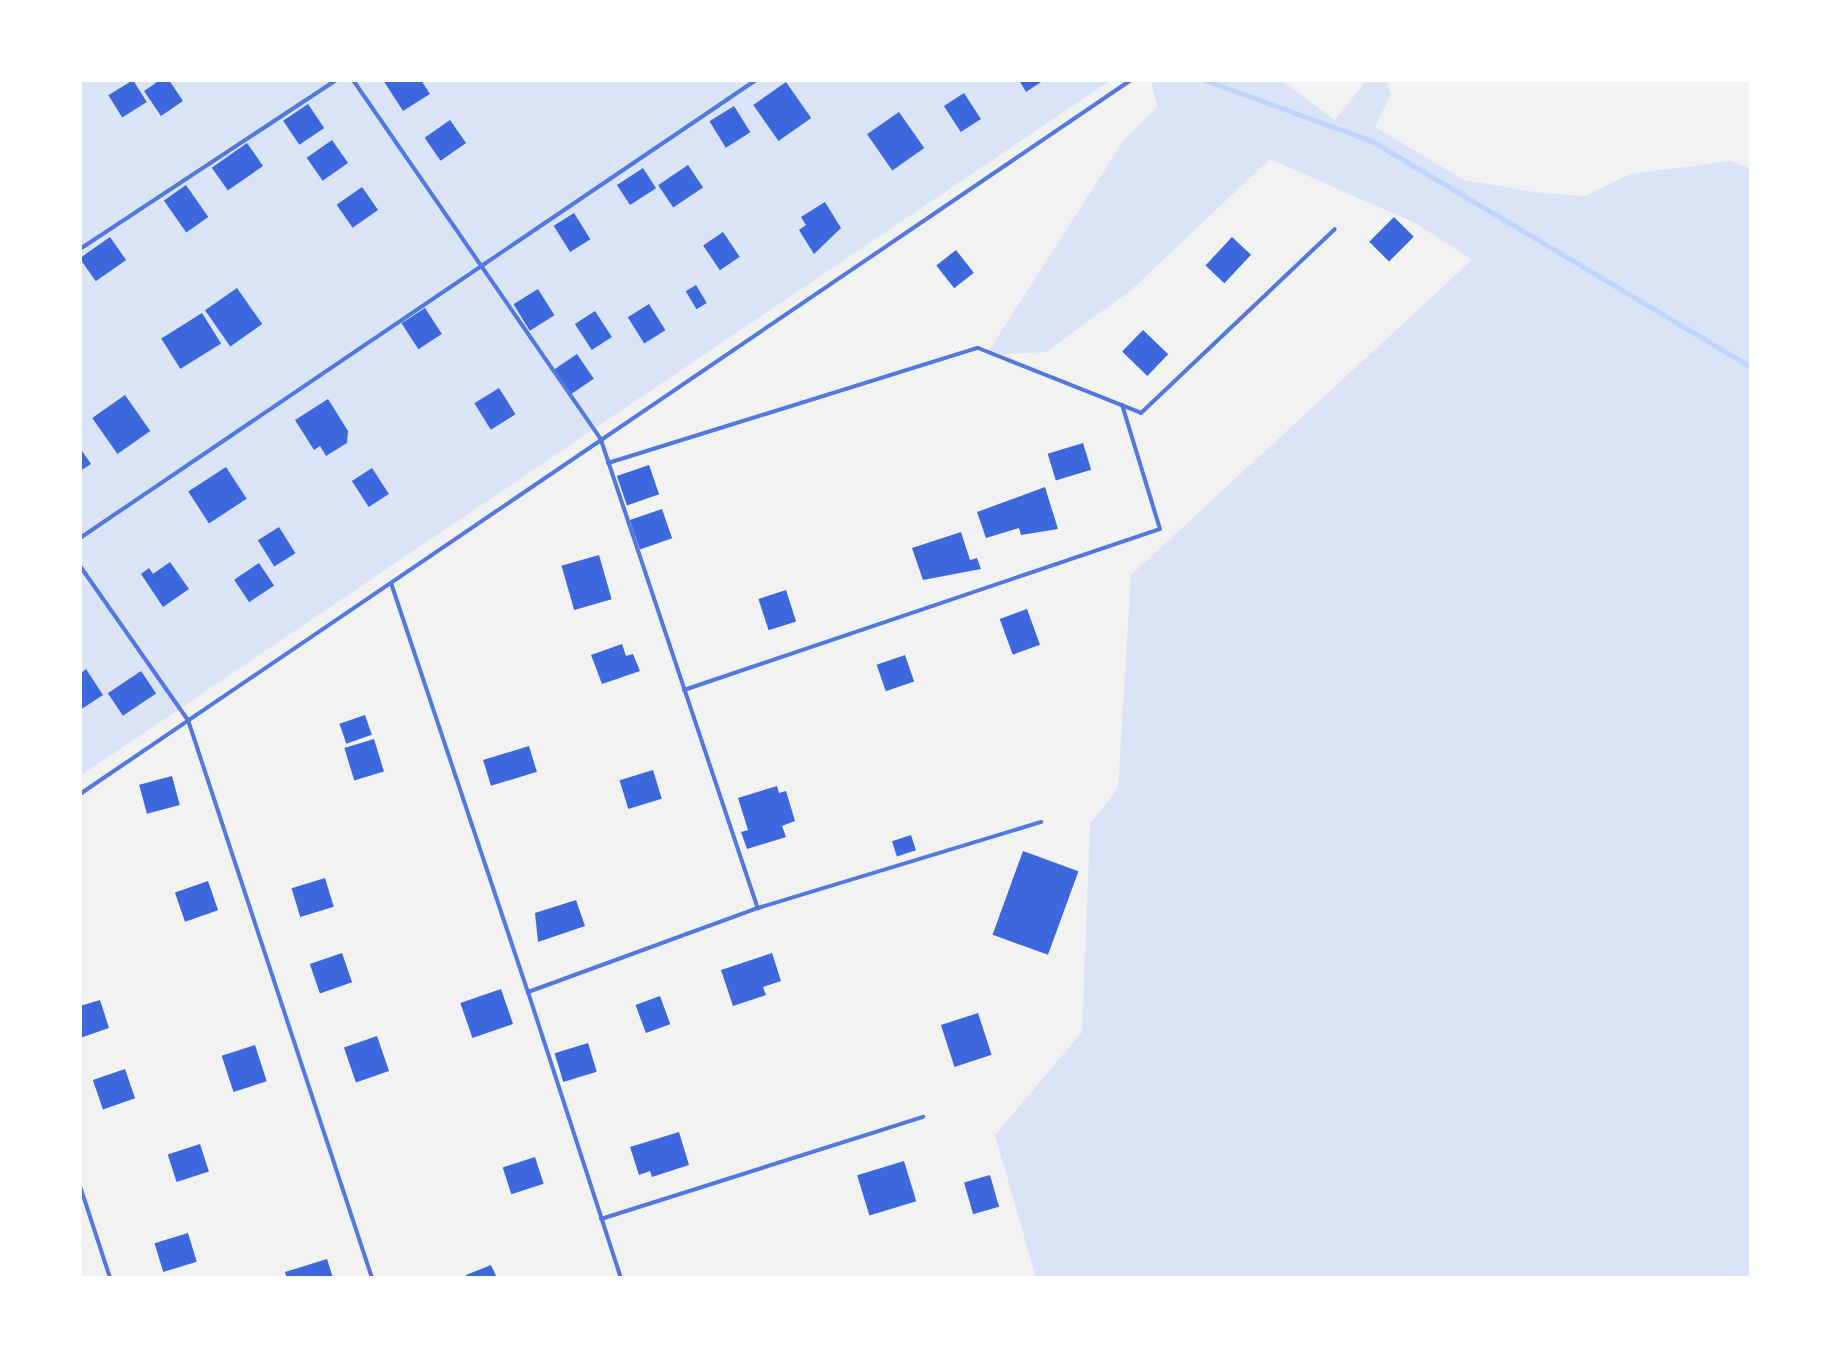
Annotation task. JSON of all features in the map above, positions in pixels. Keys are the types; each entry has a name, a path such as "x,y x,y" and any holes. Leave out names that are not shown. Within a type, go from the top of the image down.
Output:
{"lane":[{"path":"80,249 336,80"},
{"path":"353,80 478,267 601,440 758,908"},
{"path":"80,538 756,80"},
{"path":"80,794 1131,80"},
{"path":"608,463 978,348 1141,413 1335,229"},
{"path":"684,690 1160,529 1122,405"},
{"path":"80,566 188,720 372,1278"},
{"path":"391,583 621,1278"},
{"path":"528,992 758,908 1041,822"},
{"path":"601,1219 923,1117"},
{"path":"80,1186 110,1278"}],"shaded area":[{"path":"80,80 1111,80 80,776"},
{"path":"1151,80 1280,80 1335,120 1367,80 1386,80 1391,94 1375,127 1464,180 1540,193 1585,196 1630,174 1731,161 1751,169 1751,1278 1036,1278 995,1135 1082,1032 1090,824 1118,788 1131,575 1472,260 1417,224 1270,159 1130,291 1046,352 986,355 1124,140 1157,107"}],"building":[{"path":"133,80 147,102 122,117 108,95"},
{"path":"160,80 169,80 183,101 161,116 144,91"},
{"path":"383,80 421,80 430,94 403,111"},
{"path":"1019,80 1044,80 1026,92"},
{"path":"786,82 811,118 778,141 753,105"},
{"path":"964,93 981,119 961,132 944,106"},
{"path":"308,104 324,128 299,145 283,121"},
{"path":"734,106 750,132 726,148 709,121"},
{"path":"899,112 924,148 892,170 867,134"},
{"path":"450,120 466,143 441,161 425,138"},
{"path":"332,140 348,163 323,181 307,158"},
{"path":"247,143 263,166 228,191 212,168"},
{"path":"688,165 703,187 673,208 658,185"},
{"path":"643,168 656,188 630,205 617,185"},
{"path":"186,185 208,217 186,232 164,200"},
{"path":"362,187 378,210 353,228 337,205"},
{"path":"825,202 841,228 814,254 799,230 806,225 801,217"},
{"path":"574,213 590,239 570,252 554,226"},
{"path":"1394,217 1414,237 1389,262 1369,242"},
{"path":"723,232 740,257 720,270 703,245"},
{"path":"110,237 126,260 96,281 80,258"},
{"path":"1232,237 1251,255 1224,283 1205,266"},
{"path":"956,250 974,273 954,288 936,265"},
{"path":"696,285 707,303 697,309 686,291"},
{"path":"237,288 262,324 230,346 205,310"},
{"path":"538,289 554,315 530,331 513,304"},
{"path":"649,304 665,330 644,344 628,317"},
{"path":"425,308 442,334 418,349 402,323"},
{"path":"595,311 612,337 592,350 575,324"},
{"path":"202,313 221,344 180,369 161,338"},
{"path":"1143,330 1168,354 1147,376 1122,352"},
{"path":"577,354 594,379 571,395 554,370"},
{"path":"499,388 515,414 491,430 474,403"},
{"path":"125,395 150,431 117,454 92,418"},
{"path":"328,399 348,431 347,443 326,456 320,446 314,450 295,420"},
{"path":"1083,443 1091,470 1056,481 1048,454"},
{"path":"80,448 91,464 80,471"},
{"path":"649,465 659,494 627,505 617,476"},
{"path":"226,467 247,499 209,523 188,492"},
{"path":"372,468 389,494 369,507 352,481"},
{"path":"1045,487 1058,529 1021,535 1019,528 986,538 977,512"},
{"path":"662,509 672,538 640,549 630,520"},
{"path":"279,527 295,553 274,567 258,540"},
{"path":"961,532 970,560 977,558 981,569 923,580 912,548"},
{"path":"599,555 612,599 574,610 562,566"},
{"path":"170,562 189,589 163,607 141,574 149,568 153,574"},
{"path":"259,563 274,585 249,602 234,580"},
{"path":"786,590 796,621 769,630 758,599"},
{"path":"1027,609 1040,645 1013,655 1000,619"},
{"path":"622,644 626,656 633,654 640,671 602,684 591,655"},
{"path":"905,655 914,681 886,691 877,665"},
{"path":"86,669 103,695 80,710 80,674"},
{"path":"141,671 156,693 123,716 108,693"},
{"path":"365,715 372,735 346,744 339,724"},
{"path":"374,739 384,772 354,781 344,748"},
{"path":"529,746 537,772 491,786 483,760"},
{"path":"653,770 662,799 628,809 620,780"},
{"path":"172,776 180,805 147,814 139,785"},
{"path":"777,786 779,793 786,791 795,821 782,826 786,837 747,849 741,832 748,830 738,798"},
{"path":"911,835 916,850 897,856 892,841"},
{"path":"1023,851 1078,871 1048,955 993,935"},
{"path":"325,878 334,907 300,917 292,888"},
{"path":"208,881 218,910 185,922 175,892"},
{"path":"576,900 585,926 538,942 535,913"},
{"path":"342,953 352,982 320,993 310,964"},
{"path":"772,953 781,981 763,987 766,995 733,1006 721,970"},
{"path":"501,989 513,1024 472,1038 460,1003"},
{"path":"660,996 670,1024 646,1033 636,1005"},
{"path":"100,1000 109,1028 80,1038 80,1006"},
{"path":"978,1013 992,1055 955,1067 941,1025"},
{"path":"377,1036 389,1071 356,1082 344,1047"},
{"path":"588,1043 597,1072 563,1082 555,1053"},
{"path":"255,1045 267,1081 233,1092 222,1056"},
{"path":"125,1069 135,1098 103,1109 93,1080"},
{"path":"679,1132 689,1165 652,1177 650,1171 639,1175 630,1147"},
{"path":"200,1144 209,1172 177,1182 168,1155"},
{"path":"535,1157 544,1184 511,1194 503,1168"},
{"path":"904,1161 916,1201 869,1215 857,1175"},
{"path":"990,1175 999,1207 973,1214 964,1182"},
{"path":"188,1233 197,1262 163,1272 155,1243"},
{"path":"327,1259 333,1278 287,1278 285,1272"},
{"path":"491,1265 497,1278 467,1278 466,1275"}],"waterway":[{"path":"1205,80 1372,141 1751,367"}]}
